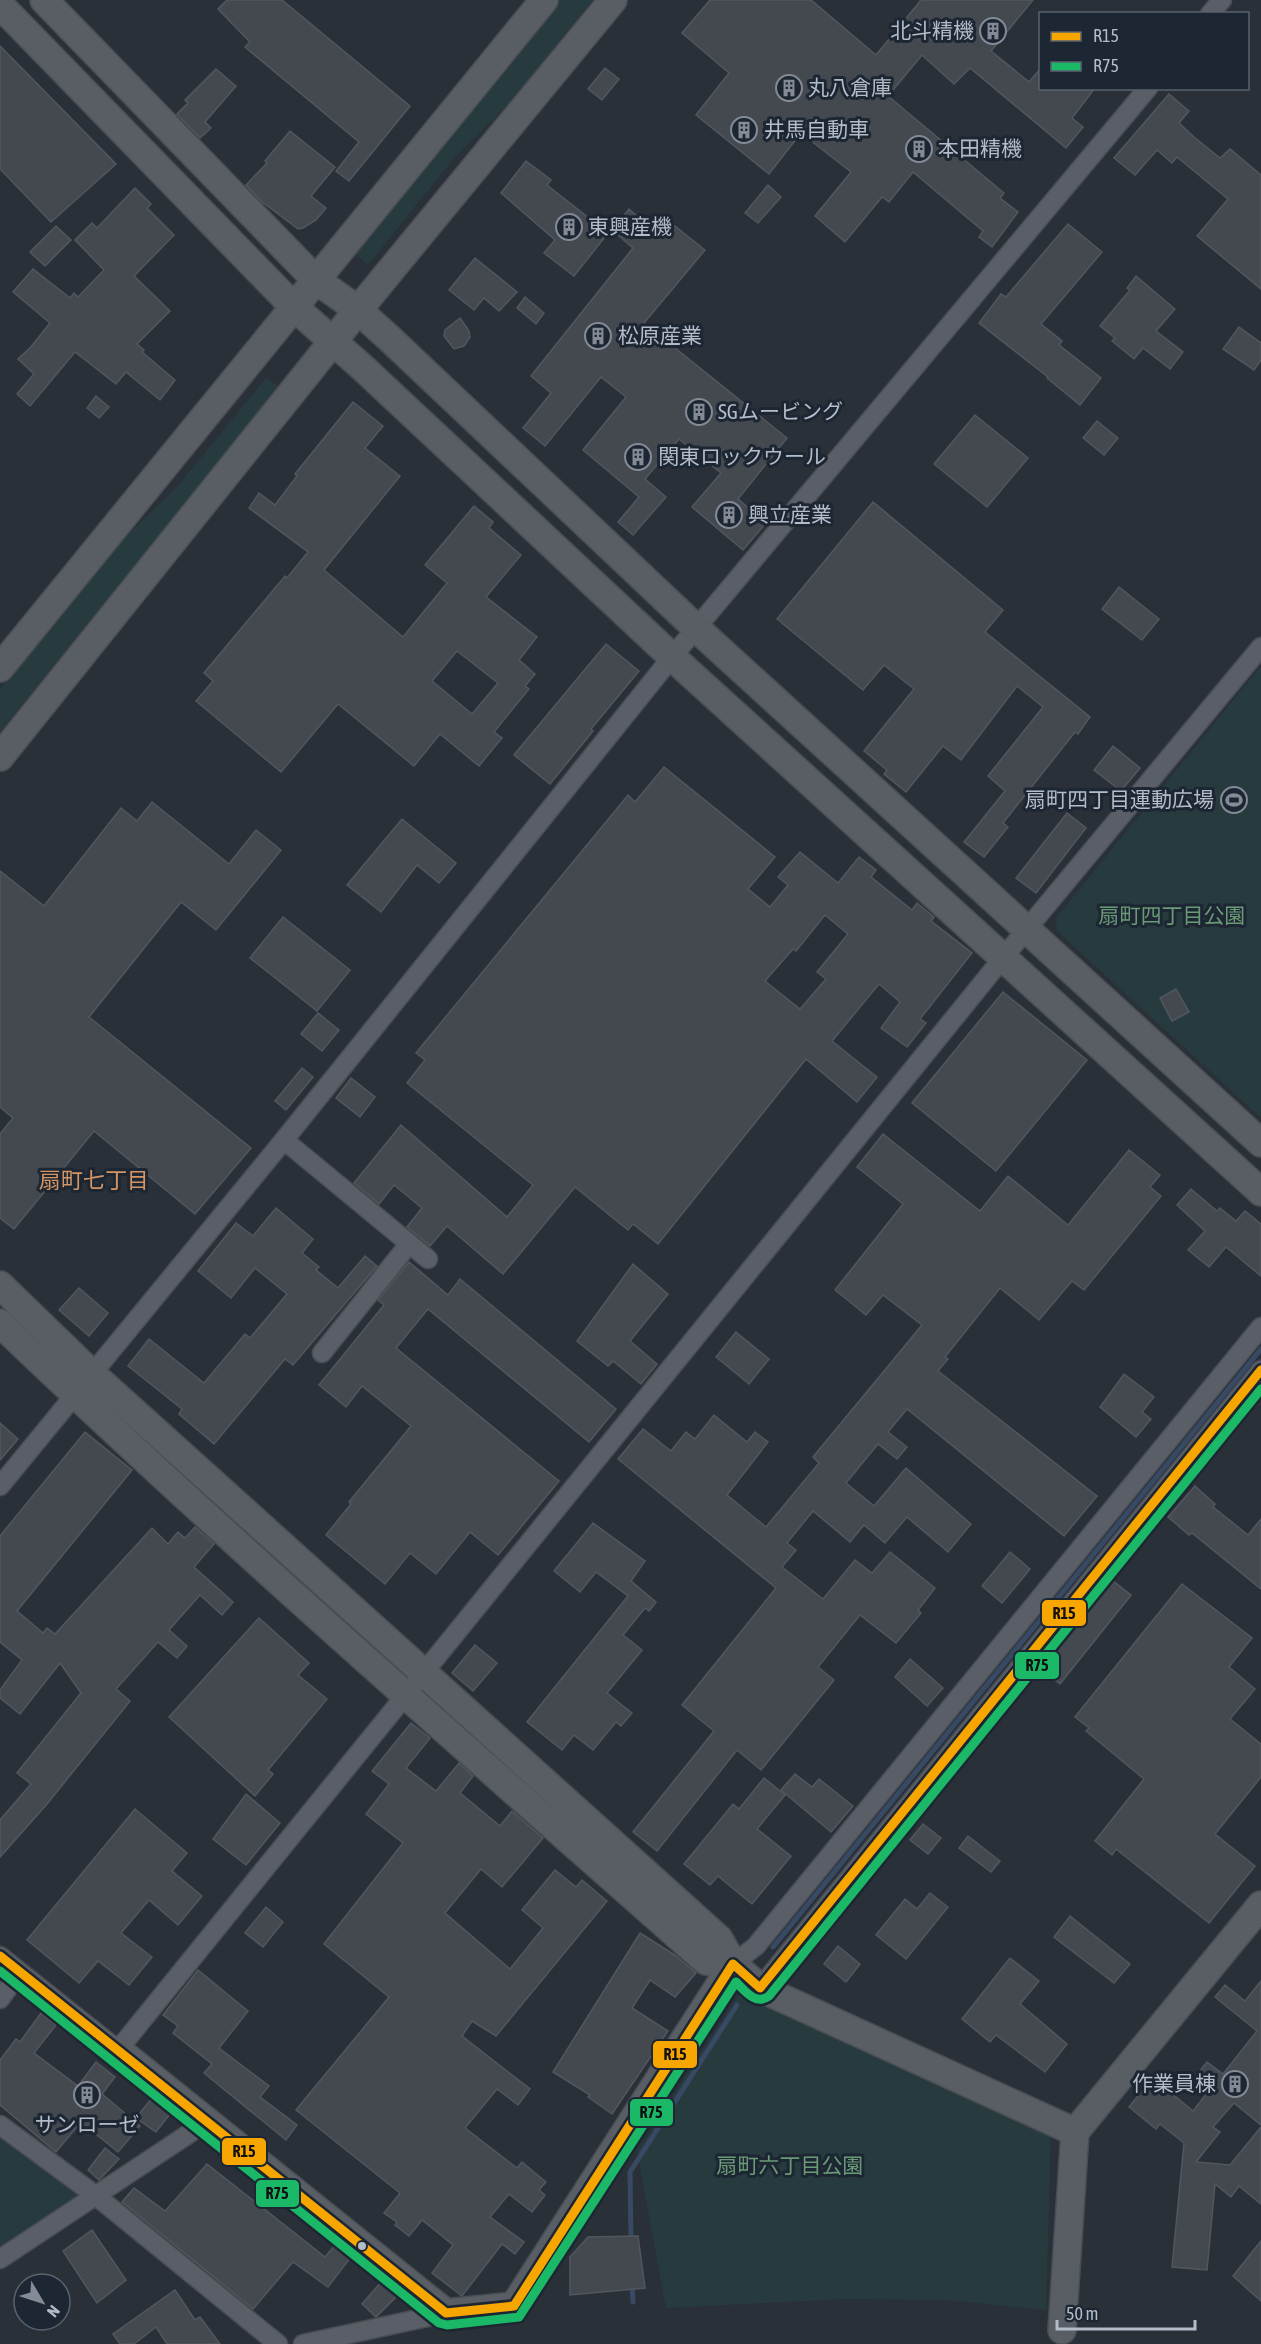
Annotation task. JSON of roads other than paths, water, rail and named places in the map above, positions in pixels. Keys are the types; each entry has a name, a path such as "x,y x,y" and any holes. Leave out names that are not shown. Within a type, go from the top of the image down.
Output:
{"street":[{"path":"44,0 316,280 358,310 696,628 1261,1143"},
{"path":"0,668 544,0"},
{"path":"0,757 358,310 613,0"},
{"path":"1212,12 1221,0"},
{"path":"0,5 294,307 334,341 672,657 1261,1192"},
{"path":"0,1485 284,1140 672,657 1146,90"},
{"path":"118,2050 1002,959 1027,932 1261,647"},
{"path":"284,1140 428,1259"},
{"path":"322,1353 409,1244"},
{"path":"0,1285 83,1385 406,1694 706,1962 733,1964"},
{"path":"0,1323 83,1385 424,1671 719,1939 733,1964 760,1989 1075,2132"},
{"path":"303,2344 446,2313 514,2306 733,1964 756,1946 1261,1327"},
{"path":"760,1989 1261,1370"},
{"path":"1061,2337 1075,2132 1261,1905"},
{"path":"0,1956 446,2313"},
{"path":"0,1999 19,1972"},
{"path":"0,2259 208,2121"},
{"path":"0,2125 95,2195 278,2344"}],"waterway":[{"path":"773,1947 1261,1349"},
{"path":"631,2242 630,2172 737,2005"},
{"path":"632,2284 633,2302"}],"place":[{"name":"北斗精機","path":"993,31"},
{"name":"丸八倉庫","path":"789,88"},
{"name":"井馬自動車","path":"744,130"},
{"name":"本田精機","path":"919,149"},
{"name":"東興産機","path":"569,227"},
{"name":"松原産業","path":"598,336"},
{"name":"SGムービング","path":"699,412"},
{"name":"関東ロックウール","path":"638,457"},
{"name":"興立産業","path":"729,515"},
{"name":"扇町四丁目運動広場","path":"1234,800"},
{"name":"作業員棟","path":"1235,2084"},
{"name":"サンローゼ","path":"87,2095"}],"district":[{"name":"扇町七丁目","path":"94,1180"}],"park label":[{"name":"扇町四丁目公園","path":"1172,916"},
{"name":"扇町六丁目公園","path":"790,2166"}]}
